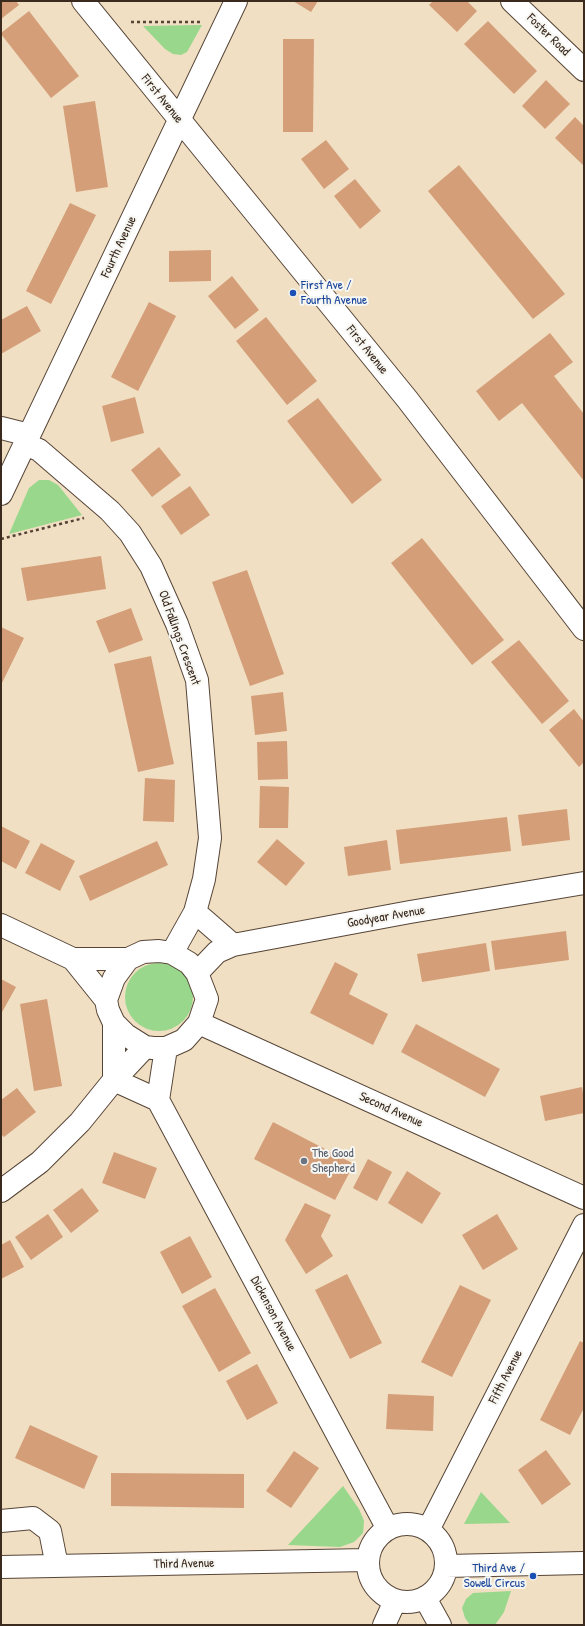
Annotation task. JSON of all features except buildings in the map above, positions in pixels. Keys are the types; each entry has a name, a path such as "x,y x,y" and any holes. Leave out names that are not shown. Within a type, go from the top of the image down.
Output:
{"street":[{"name":"First Avenue","path":"83,1 407,399 584,629"},
{"name":"Fourth Avenue","path":"1,494 236,1"},
{"name":"Foster Road","path":"512,1 584,70"},
{"name":"Old Fallings Crescent","path":"1,428 27,440 110,511 130,533 151,566 177,624 197,680 210,838 204,879 195,912 172,953"},
{"name":"Goodyear Avenue","path":"197,973 217,952 233,945 410,912 584,883"},
{"path":"195,912 233,945"},
{"path":"1,925 73,959 128,959 143,952 159,951 172,953 189,963 197,973 206,999 199,1023 184,1040 166,1048 144,1046 126,1035 114,1023 108,1010 106,1000 73,959"},
{"path":"106,1000 114,978 128,959"},
{"path":"114,1023 114,1080"},
{"name":"Second Avenue","path":"199,1023 584,1198"},
{"path":"1,1191 40,1162 80,1122 144,1046"},
{"path":"114,1080 158,1100 166,1048"},
{"name":"Dickenson Avenue","path":"158,1100 388,1528"},
{"name":"Fifth Avenue","path":"428,1530 584,1225"},
{"path":"1,1521 33,1518 50,1531 58,1566"},
{"path":"408,1524 419,1526 428,1530 442,1545 446,1555 446,1566 443,1579 436,1590 425,1598 416,1602 405,1603 395,1601 383,1596 374,1586 368,1574 367,1560 370,1548 378,1536 388,1528 408,1524"},
{"name":"Third Avenue","path":"1,1567 367,1560"},
{"path":"446,1566 584,1563"},
{"path":"425,1598 440,1625"},
{"path":"384,1625 395,1601"}],"path":[{"path":"100,22 226,21"},
{"path":"1,539 110,511"}],"green space":[{"path":"202,25 187,52 181,55 173,54 165,49 143,26"},
{"path":"39,480 49,480 58,485 82,515 9,534 29,488"},
{"path":"152,963 166,963 178,969 187,978 193,990 191,1010 183,1021 172,1029 166,1031 152,1031 146,1029 135,1021 127,1010 125,1004 125,990 127,984 135,973 146,965"},
{"path":"343,1486 359,1509 364,1521 363,1533 354,1542 340,1547 288,1545"},
{"path":"481,1492 510,1523 464,1524"},
{"path":"511,1591 504,1612 495,1625 470,1625 465,1618 462,1608 466,1599 473,1593"}],"place":[{"name":"First Ave / Fourth Avenue","path":"293,293"},
{"name":"The Good Shepherd","path":"304,1161"},
{"name":"Third Ave / Sowell Circus","path":"533,1576"}]}
